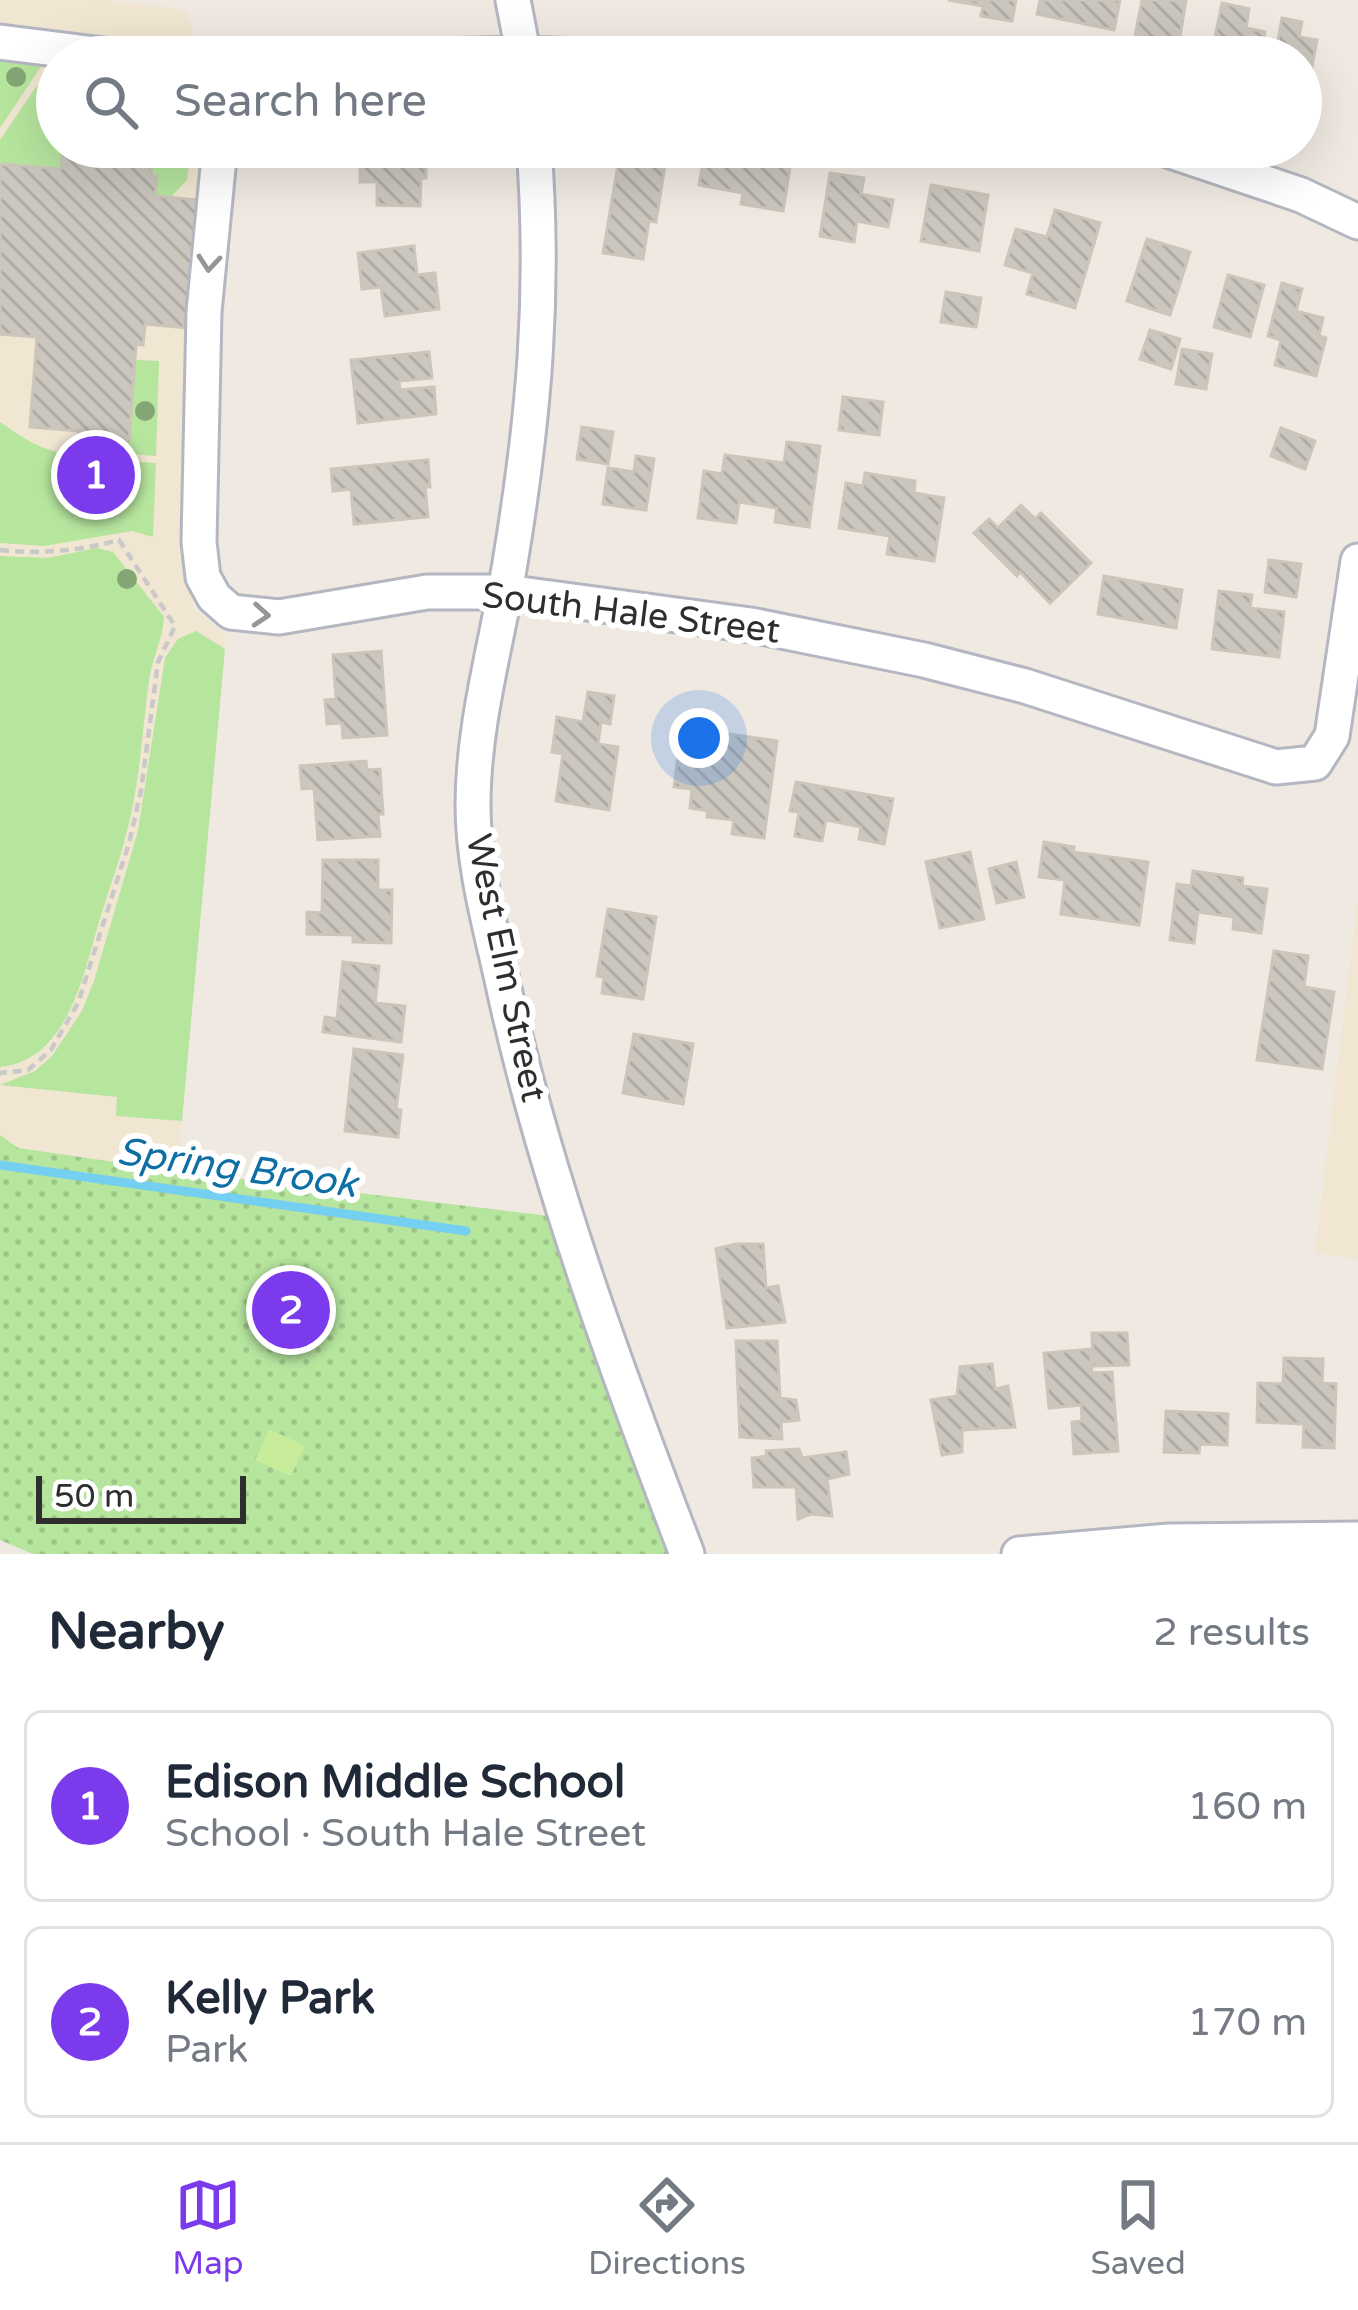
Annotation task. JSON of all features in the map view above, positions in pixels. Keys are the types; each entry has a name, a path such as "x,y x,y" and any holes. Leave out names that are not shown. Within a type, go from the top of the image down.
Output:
{"street":[{"path":"513,0 520,36"},
{"path":"0,42 36,46"},
{"name":"South Hale Street","path":"218,168 204,312 199,542 203,577 230,612 279,617 427,592 506,592 751,625 924,660 1066,699 1276,767 1315,763 1332,736 1358,561"},
{"name":"West Elm Street","path":"536,168 540,269 536,380 506,592 476,742 477,862 514,1034 560,1195 687,1554"},
{"path":"1221,168 1301,195 1358,222"},
{"path":"1018,1554 1169,1540 1358,1539"}],"path":[{"path":"0,550 51,552 119,541 175,626 158,662 141,791 129,843 78,1003 51,1050 28,1070 0,1073"}],"shaded area":[{"path":"0,0 102,0 186,10 194,36 36,36 36,168 204,168 191,343 193,608 226,635 177,1171 18,1148 0,1135"},
{"path":"1358,898 1358,1259 1315,1253"}],"green space":[{"path":"0,58 36,61 36,74 0,128"},
{"path":"36,87 36,167 0,164 0,140"},
{"path":"152,168 188,168 187,180 171,197 155,196 157,177 151,176"},
{"path":"135,360 159,361 156,456 93,451 93,438 129,441"},
{"path":"0,422 33,443 62,453 156,463 153,537 132,531 44,546 0,543"},
{"path":"97,548 113,552 164,617 149,680 135,793 122,849 70,1009 43,1048 24,1061 0,1067 0,556 47,558"},
{"path":"196,631 225,649 182,1121 116,1116 117,1097 0,1085 35,1071 52,1056 82,1011 138,831 165,658 178,639"},
{"path":"0,1135 18,1148 549,1216 674,1554 33,1554 0,1540"},
{"path":"269,1429 305,1446 291,1476 255,1460"}],"building":[{"path":"948,0 1016,0 1012,21 981,16 983,6"},
{"path":"1040,0 1120,0 1114,30 1037,14"},
{"path":"1142,0 1186,0 1180,36 1135,36"},
{"path":"1222,3 1249,9 1246,28 1265,32 1264,36 1215,36"},
{"path":"1282,18 1302,22 1299,36 1279,36"},
{"path":"0,164 152,168 151,176 157,176 155,196 199,200 189,328 145,324 143,345 136,344 129,441 30,427 37,337 0,334"},
{"path":"360,168 426,168 420,206 377,205 377,182 360,182"},
{"path":"617,168 665,168 656,222 649,221 643,259 603,253"},
{"path":"702,168 790,168 783,211 741,204 743,193 699,185"},
{"path":"830,173 864,178 861,194 893,200 888,227 857,221 854,242 820,236"},
{"path":"931,185 988,195 979,251 921,241"},
{"path":"1055,210 1100,223 1075,308 1027,294 1033,273 1005,265 1016,229 1047,237"},
{"path":"1147,239 1190,252 1170,315 1127,301"},
{"path":"414,246 417,275 435,273 439,309 385,316 381,287 362,289 358,253"},
{"path":"1228,275 1264,285 1250,337 1214,327"},
{"path":"1282,283 1302,289 1296,311 1323,318 1319,336 1326,338 1316,376 1275,365 1281,340 1268,336"},
{"path":"946,292 981,298 976,327 941,322"},
{"path":"1150,330 1180,339 1171,369 1140,359"},
{"path":"1182,349 1212,354 1206,389 1176,384"},
{"path":"429,352 432,378 399,381 400,390 434,387 436,414 358,423 351,360"},
{"path":"843,397 883,402 879,435 839,430"},
{"path":"582,427 613,432 608,464 577,459"},
{"path":"1281,428 1315,441 1305,469 1271,456"},
{"path":"787,442 820,446 809,527 775,522 777,508 739,502 736,523 698,518 704,471 722,474 725,455 784,463"},
{"path":"636,456 654,459 646,510 603,504 608,468 634,472"},
{"path":"428,460 428,517 354,524 351,489 333,491 331,469"},
{"path":"865,473 915,481 914,493 944,498 934,561 887,554 890,536 839,528 846,483 863,486"},
{"path":"1021,505 1035,519 1041,513 1091,563 1050,603 974,533 989,519 998,528"},
{"path":"1269,560 1301,564 1296,597 1265,592"},
{"path":"1104,576 1182,590 1176,628 1098,614"},
{"path":"1219,591 1252,595 1250,608 1284,612 1279,657 1212,649"},
{"path":"381,651 387,735 343,738 342,723 327,724 325,700 336,699 333,655"},
{"path":"588,692 614,696 610,724 601,722 598,744 618,747 609,810 556,801 563,754 552,752 557,717 583,722"},
{"path":"701,730 777,741 764,838 732,834 734,820 707,817 708,811 690,808 692,789 674,787 680,739 700,742"},
{"path":"366,761 367,770 380,769 380,836 318,840 314,788 302,789 300,766"},
{"path":"796,782 893,799 884,844 859,839 861,827 826,820 822,841 795,836 799,812 790,811"},
{"path":"1044,842 1074,847 1073,852 1148,862 1139,925 1061,914 1065,880 1039,877"},
{"path":"970,852 984,919 940,928 926,862"},
{"path":"323,860 378,860 378,890 392,890 391,943 353,942 353,935 307,934 307,912 322,913"},
{"path":"1016,862 1024,897 997,903 989,869"},
{"path":"1193,871 1243,878 1242,886 1267,889 1261,933 1233,929 1234,917 1198,912 1194,943 1170,940 1177,884 1191,886"},
{"path":"608,909 656,917 643,999 602,993 604,977 597,976"},
{"path":"1274,951 1308,956 1304,987 1334,992 1322,1069 1257,1060"},
{"path":"343,962 379,966 375,1003 405,1006 401,1042 323,1032 325,1017 337,1019"},
{"path":"634,1034 693,1044 683,1104 623,1093"},
{"path":"354,1049 403,1055 396,1109 401,1110 398,1137 345,1131"},
{"path":"763,1244 766,1288 778,1286 785,1322 727,1328 716,1249"},
{"path":"1092,1333 1127,1333 1129,1365 1093,1366"},
{"path":"736,1341 777,1341 780,1398 796,1400 799,1420 781,1422 782,1439 740,1437"},
{"path":"1090,1349 1092,1373 1112,1372 1118,1451 1074,1454 1072,1422 1082,1421 1081,1405 1049,1408 1044,1353"},
{"path":"1284,1358 1323,1359 1322,1383 1336,1384 1334,1448 1303,1447 1304,1424 1257,1422 1258,1383 1283,1384"},
{"path":"992,1364 995,1389 1008,1386 1015,1427 962,1430 962,1452 942,1455 931,1400 957,1396 960,1367"},
{"path":"1166,1411 1228,1414 1227,1445 1200,1444 1199,1453 1164,1452"},
{"path":"799,1449 802,1458 846,1452 849,1474 827,1479 832,1516 811,1514 798,1519 796,1487 754,1487 752,1458 767,1456 766,1451"}],"waterway":[{"name":"Spring Brook","path":"0,1165 466,1231"}],"place":[{"name":"Edison Middle School","path":"96,475"},
{"name":"Kelly Park","path":"291,1310"}]}
